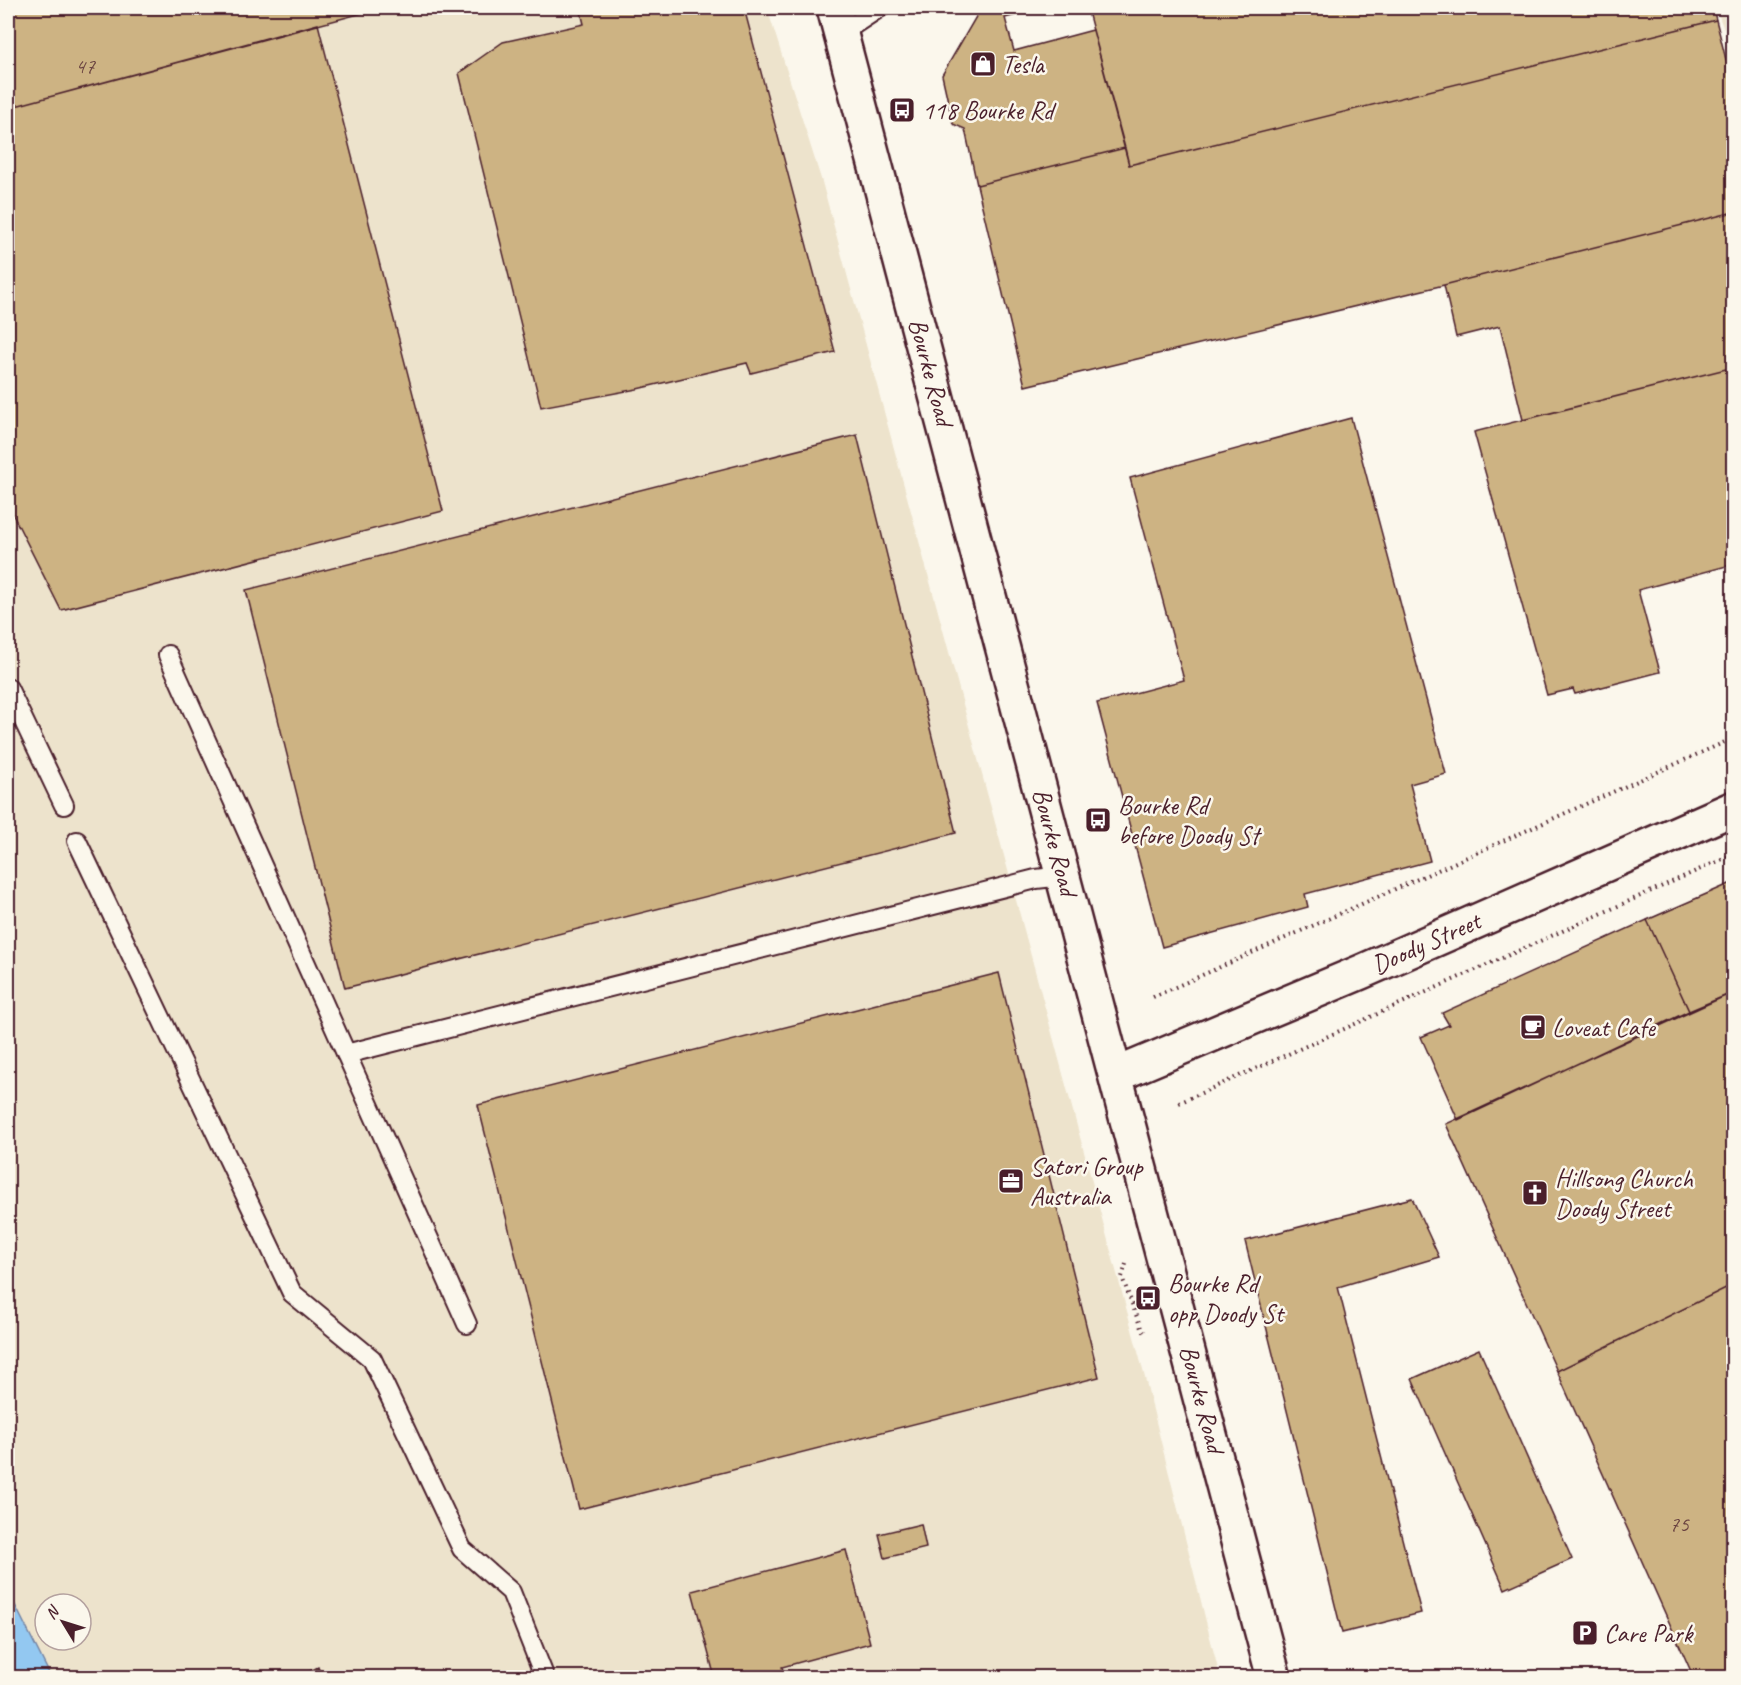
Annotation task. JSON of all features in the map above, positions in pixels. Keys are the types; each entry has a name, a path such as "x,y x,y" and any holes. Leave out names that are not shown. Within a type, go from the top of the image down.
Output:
{"street":[{"name":"Bourke Road","path":"838,20 1274,1677"},
{"name":"Doody Street","path":"1116,1075 1372,967 1734,808"}],"lane":[{"path":"838,20 879,8"},
{"path":"168,655 467,1324"},
{"path":"10,698 64,805"},
{"path":"77,841 292,1293 372,1359 462,1550 511,1592 546,1677"},
{"path":"346,1054 1036,879 1063,876"}],"path":[{"path":"1153,997 1734,738"},
{"name":"Doody Street","path":"1179,1103 1734,854"}],"shaded area":[{"path":"8,8 767,8 822,182 1144,1374 1220,1677 51,1677 38,1652 93,1652 93,1592 33,1592 33,1641 8,1591"},
{"path":"1716,8 1733,8 1733,54"}],"water":[{"path":"8,1591 33,1641 33,1652 38,1652 51,1677 8,1677"}],"building":[{"path":"8,8 381,8 8,108"},
{"path":"580,8 744,8 835,352 751,373 747,363 637,389 541,407 459,73 503,42 584,24"},
{"path":"981,8 1043,8 1005,18 1014,51 1093,30 1125,148 977,185 965,129 953,124 942,75"},
{"path":"1087,8 1713,8 1716,20 1129,165"},
{"path":"1716,20 1734,91 1734,212 1025,386 977,185 1125,148 1129,165"},
{"path":"318,24 443,511 61,610 8,505 8,108"},
{"path":"1734,212 1734,367 1523,420 1500,326 1456,337 1444,285"},
{"path":"1734,367 1734,564 1638,590 1660,672 1575,694 1573,689 1547,695 1474,432"},
{"path":"1351,418 1446,774 1410,784 1430,861 1305,894 1308,907 1162,947 1097,703 1184,680 1130,478"},
{"path":"857,435 956,833 345,988 246,590"},
{"path":"1734,882 1734,992 1689,1011 1647,920"},
{"path":"1647,920 1689,1011 1458,1120 1421,1037 1449,1025 1442,1013"},
{"path":"999,973 1099,1377 579,1509 478,1105"},
{"path":"1734,992 1734,1284 1557,1371 1446,1124"},
{"path":"1412,1198 1439,1257 1338,1287 1421,1613 1342,1633 1245,1241"},
{"path":"1734,1284 1734,1678 1694,1678 1557,1371"},
{"path":"1479,1349 1572,1559 1505,1589 1412,1379"},
{"path":"921,1524 926,1548 885,1558 879,1534"},
{"path":"846,1550 870,1643 782,1667 785,1678 715,1678 692,1591"},
{"path":"318,1667 322,1678 296,1678"}],"place":[{"name":"Tesla","path":"983,64"},
{"name":"118 Bourke Rd","path":"902,110"},
{"name":"Bourke Rd before Doody St","path":"1098,820"},
{"name":"Loveat Cafe","path":"1533,1027"},
{"name":"Satori Group Australia","path":"1011,1181"},
{"name":"Hillsong Church Doody Street","path":"1535,1193"},
{"name":"Bourke Rd opp Doody St","path":"1148,1298"},
{"name":"Care Park","path":"1585,1633"}]}
